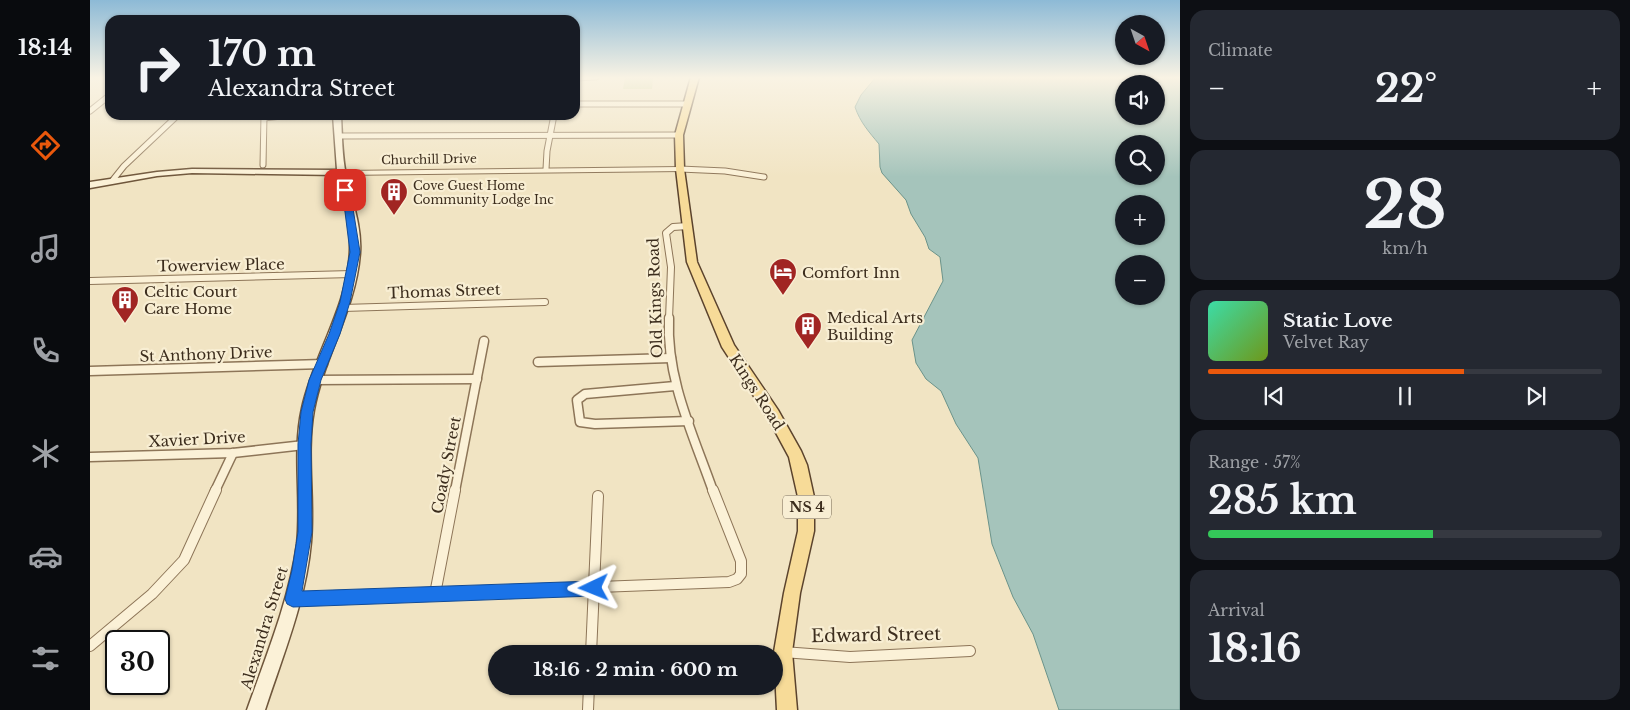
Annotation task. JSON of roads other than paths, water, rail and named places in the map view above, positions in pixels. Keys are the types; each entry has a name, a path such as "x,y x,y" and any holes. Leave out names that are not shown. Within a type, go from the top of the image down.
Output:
{"main road":[{"name":"Kings Road","path":"685,110 679,135 680,169 692,262 728,348 773,414 800,466 806,497 807,520 792,593 783,652 787,710"},
{"name":"Alexandra Street","path":"256,710 293,599 300,570 305,532 304,444 307,412 315,380 323,364 343,308 352,274 355,252 342,173 337,120"},
{"name":"Churchill Drive","path":"90,185 158,174 198,170 342,173"}],"street":[{"path":"112,182 124,166 173,120"},
{"path":"263,165 264,120"},
{"path":"546,169 547,151 553,120"},
{"path":"338,136 679,135"},
{"name":"Churchill Drive","path":"342,173 546,169 680,169"},
{"path":"680,169 724,171 764,177"},
{"name":"Old Kings Road","path":"293,599 728,583 736,580 742,567 741,558 730,538 676,386 671,358 668,321 671,257 666,233 671,228 688,226"},
{"name":"Towerview Place","path":"90,281 352,274"},
{"name":"Thomas Street","path":"343,308 545,302"},
{"name":"Coady Street","path":"435,594 484,341"},
{"path":"538,362 671,358"},
{"name":"St Anthony Drive","path":"90,372 323,364"},
{"path":"315,380 477,379"},
{"path":"676,386 585,394 577,400 580,422 595,424 689,421"},
{"name":"Xavier Drive","path":"90,457 233,453 304,444"},
{"path":"90,646 152,594 184,560 233,453"},
{"path":"591,645 598,496"},
{"name":"Edward Street","path":"783,652 850,657 970,650"},
{"path":"588,710 589,695"}],"water":[{"path":"856,110 1115,110 1115,125 1165,125 1165,110 1180,110 1180,710 1059,710 1033,634 1013,597 992,544 978,458 956,424 941,391 926,379 916,363 912,340 943,281 940,257 929,249 906,200 882,173 879,144 862,122"}],"place":[{"name":"Cove Guest Home Community Lodge Inc","path":"394,216"},
{"name":"Comfort Inn","path":"783,296"},
{"name":"Celtic Court Care Home","path":"125,324"},
{"name":"Medical Arts Building","path":"808,350"}]}
